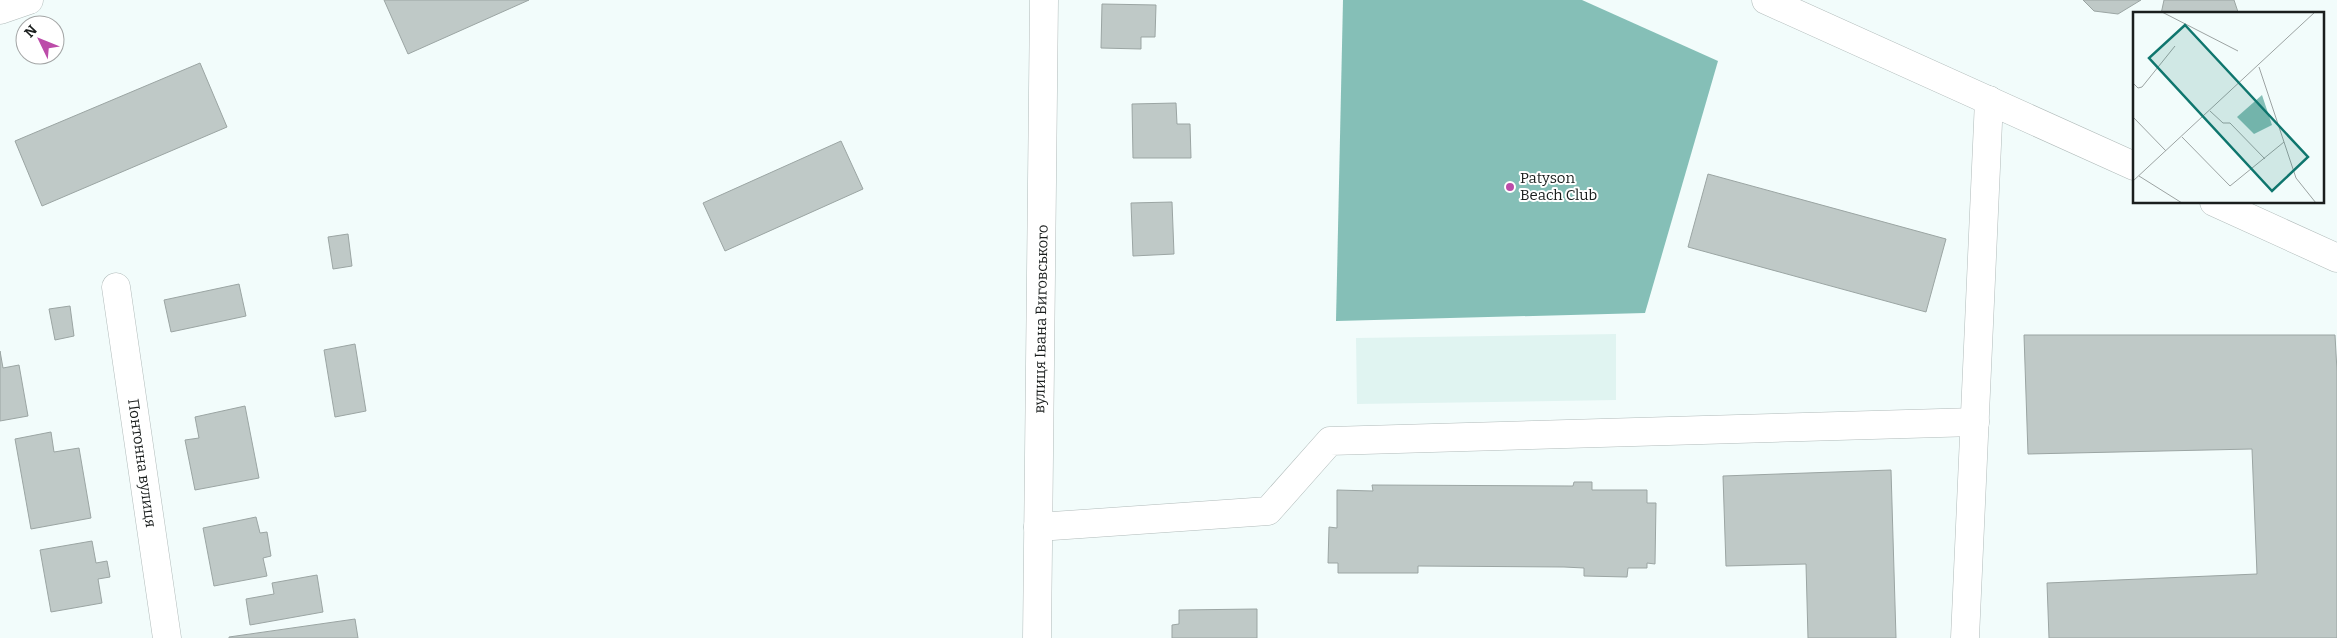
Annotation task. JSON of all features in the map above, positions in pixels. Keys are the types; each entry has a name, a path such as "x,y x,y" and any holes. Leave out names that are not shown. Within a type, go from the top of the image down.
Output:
{"street":[{"path":"0,10 29,0"},
{"name":"вулиця Івана Виговського","path":"1037,638 1044,0"},
{"path":"1766,0 2133,166"},
{"path":"1966,638 1989,100"},
{"path":"2218,204 2337,258"},
{"name":"Понтонна вулиця","path":"116,287 167,638"},
{"path":"1038,527 1268,511 1330,441 1975,422"}],"shaded area":[{"name":"Patyson Beach Club","path":"1343,0 1582,0 1718,61 1645,313 1336,321"},
{"path":"1616,334 1616,400 1357,404 1356,338"}],"building":[{"path":"384,0 529,0 408,54"},
{"path":"2083,0 2141,0 2118,14 2094,11"},
{"path":"2164,0 2234,0 2238,12 2161,12"},
{"path":"1102,4 1156,5 1155,37 1141,37 1141,49 1101,48"},
{"path":"200,63 227,127 42,206 15,141"},
{"path":"1176,103 1177,124 1190,124 1191,158 1133,158 1132,104"},
{"path":"841,141 863,189 725,251 703,203"},
{"path":"1708,174 1946,239 1926,312 1688,247"},
{"path":"1172,202 1174,254 1133,256 1131,203"},
{"path":"348,234 352,266 333,269 328,237"},
{"path":"239,284 246,316 171,332 164,300"},
{"path":"70,306 74,336 55,340 49,309"},
{"path":"2024,335 2335,335 2337,371 2337,638 2049,638 2047,583 2257,574 2252,449 2028,454"},
{"path":"355,344 366,411 335,417 324,350"},
{"path":"0,351 3,368 19,365 28,416 0,421"},
{"path":"245,406 259,478 195,490 185,440 199,438 195,417"},
{"path":"51,432 54,452 79,448 91,518 31,529 15,439"},
{"path":"1891,470 1896,638 1808,638 1806,564 1726,566 1723,476"},
{"path":"1574,482 1592,482 1592,490 1647,490 1647,503 1656,503 1655,564 1647,563 1647,568 1628,568 1627,577 1584,576 1584,568 1564,567 1418,566 1418,573 1338,573 1338,563 1328,563 1329,527 1337,528 1337,490 1373,491 1372,485 1573,486"},
{"path":"256,517 260,533 267,532 271,556 263,558 267,576 214,586 203,528"},
{"path":"92,541 96,563 107,561 110,577 98,579 102,603 51,612 40,550"},
{"path":"317,575 323,612 250,625 246,599 274,594 272,583"},
{"path":"1257,609 1257,638 1172,638 1172,625 1179,624 1179,610"},
{"path":"355,619 358,638 229,638 229,637"}],"place":[{"name":"Patyson Beach Club","path":"1510,187"}]}
